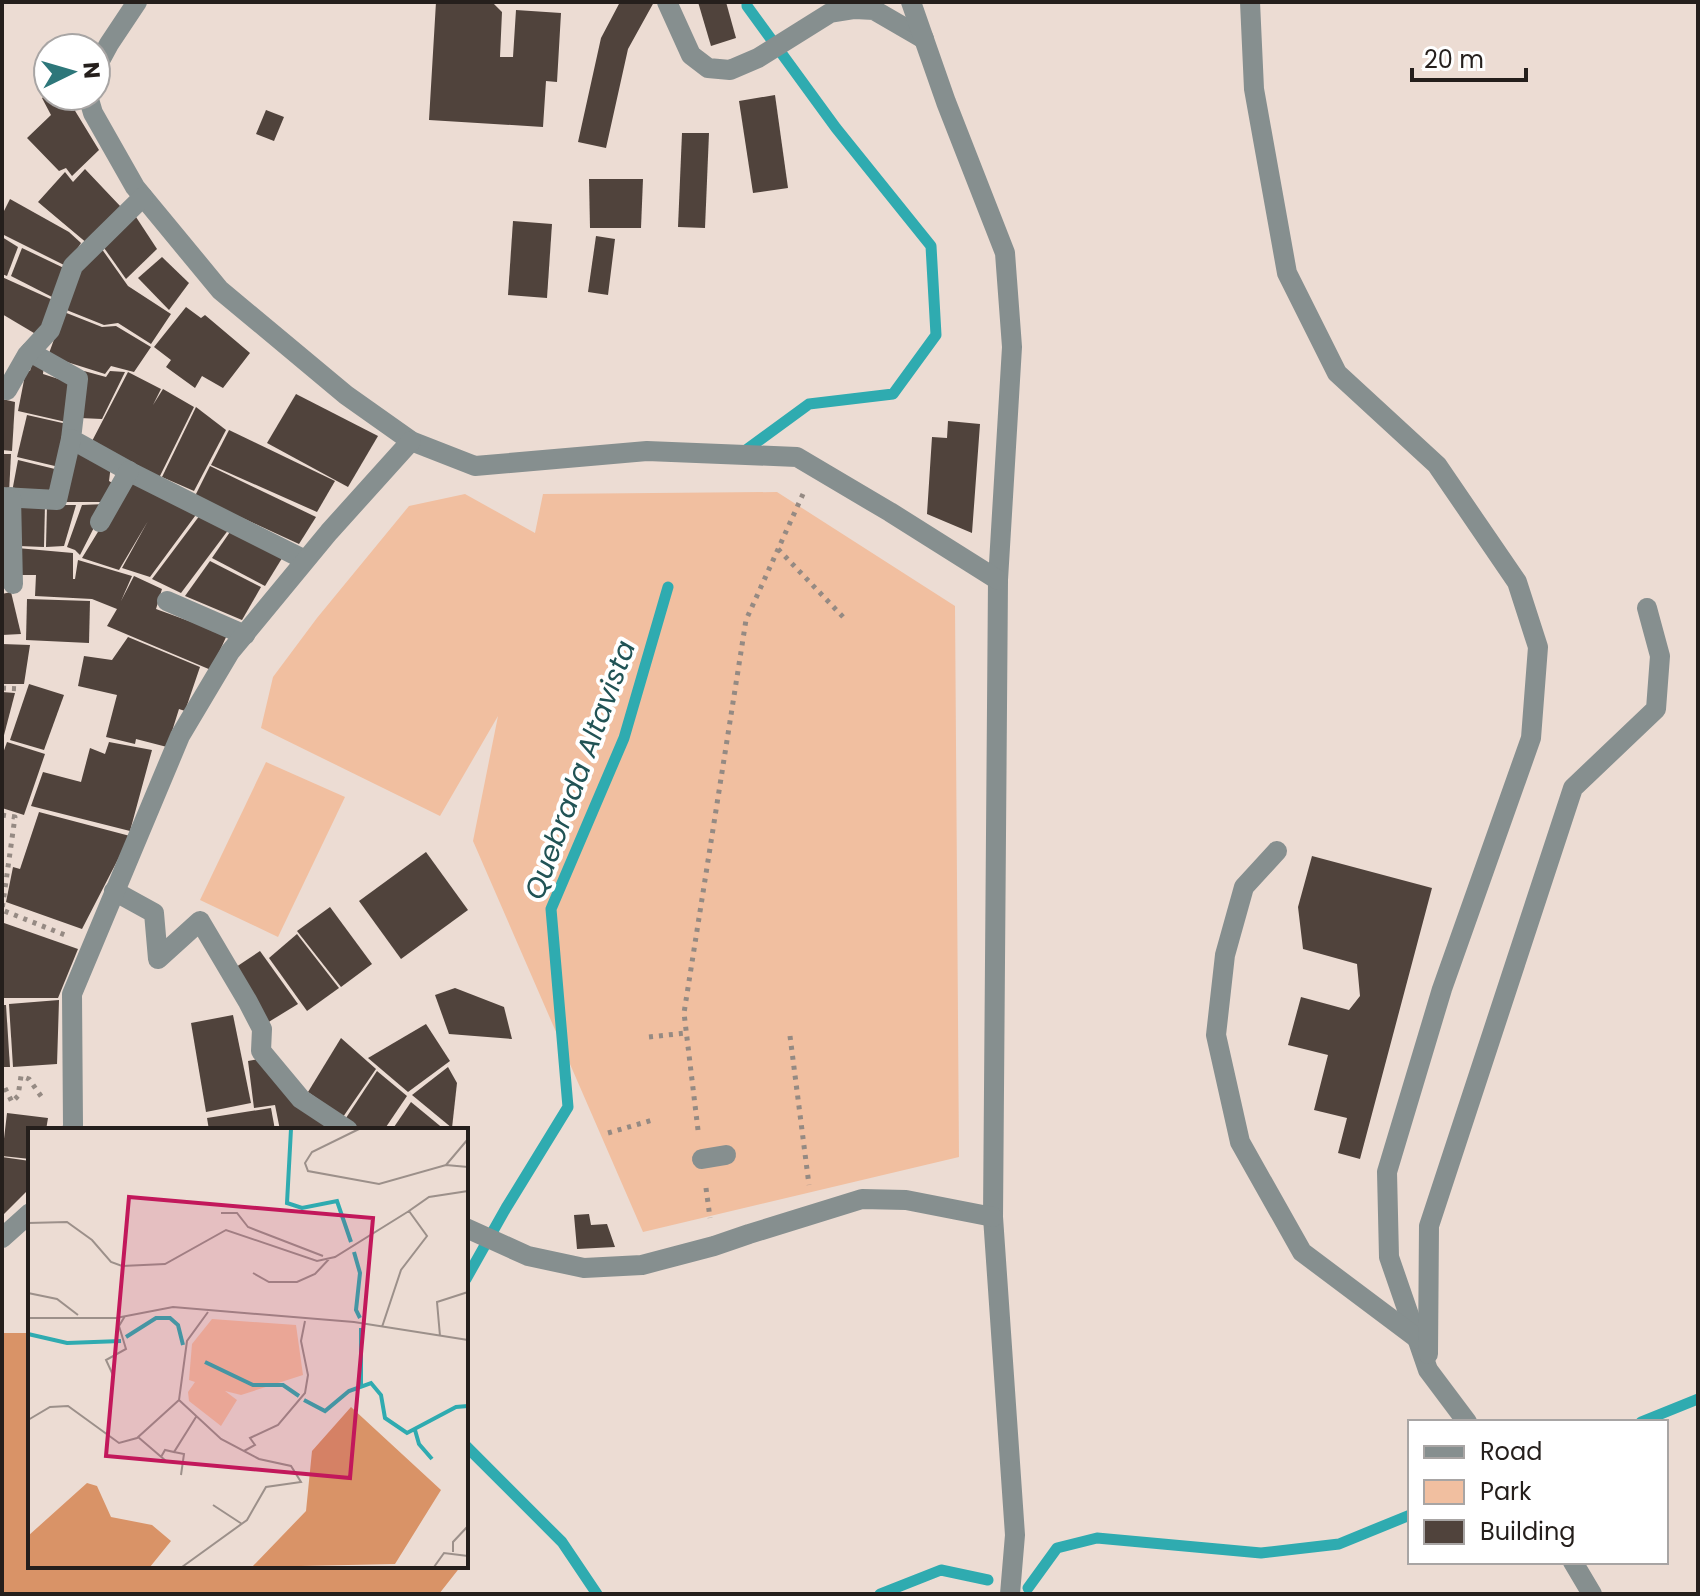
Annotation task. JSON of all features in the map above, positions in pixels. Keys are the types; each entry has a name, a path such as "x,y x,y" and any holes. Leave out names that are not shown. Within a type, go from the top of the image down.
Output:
{"street":[{"path":"112,40 137,2"},
{"path":"667,2 691,55 708,68 730,70 758,58 830,13 855,9 874,10 924,39"},
{"path":"911,2 1005,253 1012,347 998,580 993,1217 1015,1535 1010,1594"},
{"path":"1250,2 1254,89 1287,273 1337,373 1437,465 1517,582 1538,647 1531,738 1442,989 1387,1172 1389,1257 1428,1370 1466,1420"},
{"path":"93,112 135,187 220,290 346,395 411,441 475,466 647,451 797,457 998,580"},
{"path":"7,390 28,353 50,330 73,266 143,197"},
{"path":"13,584 6,497 57,500 71,439 78,379 28,353"},
{"path":"71,439 305,560"},
{"path":"72,1128 72,994 180,736 230,652 305,560 411,441"},
{"path":"100,522 129,471"},
{"path":"167,601 245,635"},
{"path":"1428,1370 1429,1226 1573,788 1656,709 1660,656 1647,608"},
{"path":"1277,851 1244,887 1225,955 1216,1035 1240,1142 1302,1252 1418,1339"},
{"path":"114,891 154,913 158,959 200,921 262,1029 261,1051 301,1099 345,1128"},
{"path":"702,1159 726,1155"},
{"path":"468,1229 528,1256 584,1268 642,1265 714,1246 862,1199 906,1200 993,1217"},
{"path":"2,1238 28,1215"},
{"path":"1574,1564 1592,1594"}],"path":[{"path":"684,1013 746,620 815,467"},
{"path":"778,549 846,620"},
{"path":"2,688 21,689"},
{"path":"2,815 15,817 2,910 43,927"},
{"path":"649,1037 686,1033"},
{"path":"790,1036 813,1214"},
{"path":"5,1088 12,1102 18,1096 21,1076 29,1079 40,1097 72,1128"},
{"path":"608,1133 656,1119"}],"green space":[{"path":"777,492 955,606 959,1157 643,1232 473,841 498,716 440,816 261,728 273,677 409,506 465,494 535,533 543,494"},
{"path":"266,762 345,797 278,937 200,900"}],"shaded area":[{"path":"2,1333 28,1333 28,1568 459,1568 439,1594 2,1594"}],"building":[{"path":"436,2 492,2 502,12 500,57 513,57 516,10 561,13 557,82 546,81 543,127 429,120"},
{"path":"620,2 654,2 628,49 606,148 578,142 601,38"},
{"path":"698,2 726,2 736,38 711,46"},
{"path":"775,95 788,188 753,193 739,101"},
{"path":"266,110 284,117 274,141 256,134"},
{"path":"49,112 76,112 99,150 72,176 66,168 59,171 27,138 51,115"},
{"path":"682,133 709,133 705,228 678,227"},
{"path":"85,169 121,207 88,244 38,202 65,172 73,182"},
{"path":"589,179 643,179 641,228 590,228"},
{"path":"10,199 69,232 81,243 66,266 2,234 2,215"},
{"path":"136,217 157,249 126,279 102,245"},
{"path":"513,221 552,224 547,298 508,295"},
{"path":"596,236 615,239 608,295 588,292"},
{"path":"2,237 18,247 7,276 2,274"},
{"path":"99,245 128,286 171,314 151,344 118,323 104,325 64,309 77,275"},
{"path":"22,248 66,269 52,297 11,276"},
{"path":"162,257 189,283 169,310 138,278"},
{"path":"2,277 55,301 39,336 2,314"},
{"path":"186,307 201,318 205,315 250,353 223,388 202,376 195,388 166,367 171,360 154,347"},
{"path":"64,312 102,327 116,326 151,347 134,372 111,366 105,374 48,356"},
{"path":"33,360 44,363 43,374 74,384 66,422 18,411 26,370 30,371"},
{"path":"84,371 106,377 110,371 125,372 102,419 80,418"},
{"path":"128,372 161,389 153,405 163,389 194,407 159,478 90,445"},
{"path":"296,394 378,436 348,487 267,443"},
{"path":"2,399 15,402 12,451 2,450"},
{"path":"196,407 226,430 194,491 162,477"},
{"path":"27,415 67,424 59,467 17,457"},
{"path":"948,421 980,424 972,533 927,514 932,437 947,438"},
{"path":"229,430 335,481 317,512 211,465"},
{"path":"73,447 111,465 109,481 114,484 109,502 63,502"},
{"path":"2,454 11,454 9,493 2,493"},
{"path":"18,460 59,470 53,494 12,492"},
{"path":"210,466 316,517 299,544 195,496"},
{"path":"129,481 198,512 150,577 122,568 148,521 119,570 82,558"},
{"path":"20,504 45,504 44,547 19,546"},
{"path":"106,504 80,555 67,547 82,505"},
{"path":"47,505 76,505 64,546 46,547"},
{"path":"200,515 229,529 181,593 152,579"},
{"path":"232,529 284,555 265,586 212,558"},
{"path":"17,548 73,553 73,579 78,560 132,576 121,601 134,576 162,589 156,609 227,635 211,670 107,626 117,609 92,599 35,596 36,575 19,575"},
{"path":"210,561 261,587 242,620 185,596"},
{"path":"11,592 21,634 2,635 2,594"},
{"path":"27,599 90,601 89,643 26,640"},
{"path":"128,637 200,667 185,711 179,709 167,747 136,739 135,744 106,737 117,695 78,686 84,656 112,660"},
{"path":"2,644 30,645 24,684 2,684"},
{"path":"29,684 64,695 44,750 10,740"},
{"path":"2,692 15,693 3,739 2,738"},
{"path":"7,742 45,754 24,815 2,808 2,756"},
{"path":"109,742 152,750 130,831 31,806 43,772 81,782 90,748 105,754"},
{"path":"39,812 130,836 82,929 6,902 13,867 20,869"},
{"path":"426,852 468,910 401,959 359,901"},
{"path":"1312,856 1432,888 1360,1159 1338,1153 1347,1118 1314,1110 1328,1055 1288,1045 1301,997 1349,1010 1360,996 1357,964 1303,949 1298,907"},
{"path":"330,907 372,964 341,987 297,931"},
{"path":"4,923 78,949 58,998 2,998"},
{"path":"297,934 339,988 307,1011 269,958"},
{"path":"260,951 298,1004 267,1023 233,969"},
{"path":"455,988 504,1007 512,1039 449,1034 435,995"},
{"path":"59,1000 57,1064 13,1067 9,1004"},
{"path":"2,1005 6,1005 10,1067 2,1067"},
{"path":"233,1015 251,1103 206,1112 191,1023"},
{"path":"426,1024 450,1061 408,1092 368,1058"},
{"path":"341,1038 376,1069 343,1117 308,1092"},
{"path":"258,1059 329,1128 280,1128 275,1105 254,1108 248,1061"},
{"path":"448,1067 457,1083 452,1128 412,1095"},
{"path":"377,1071 407,1096 385,1128 353,1128 344,1121"},
{"path":"411,1102 443,1128 393,1128"},
{"path":"271,1108 275,1128 209,1128 207,1118"},
{"path":"7,1113 48,1118 46,1128 28,1128 28,1159 2,1156"},
{"path":"2,1157 28,1161 26,1192 2,1216"},
{"path":"589,1214 591,1225 607,1224 615,1247 577,1249 574,1215"}],"waterway":[{"name":"Quebrada Altavista","path":"742,453 809,404 893,394 936,335 931,246 836,128 747,2"},
{"name":"Quebrada Altavista","path":"468,1275 568,1107 551,909 624,738 668,587"},
{"path":"1646,1420 1698,1399"},
{"name":"Quebrada Altavista","path":"468,1448 562,1542 597,1594"},
{"path":"1028,1588 1057,1548 1097,1538 1261,1553 1339,1544 1408,1516"},
{"path":"880,1594 941,1570 988,1580"}]}
